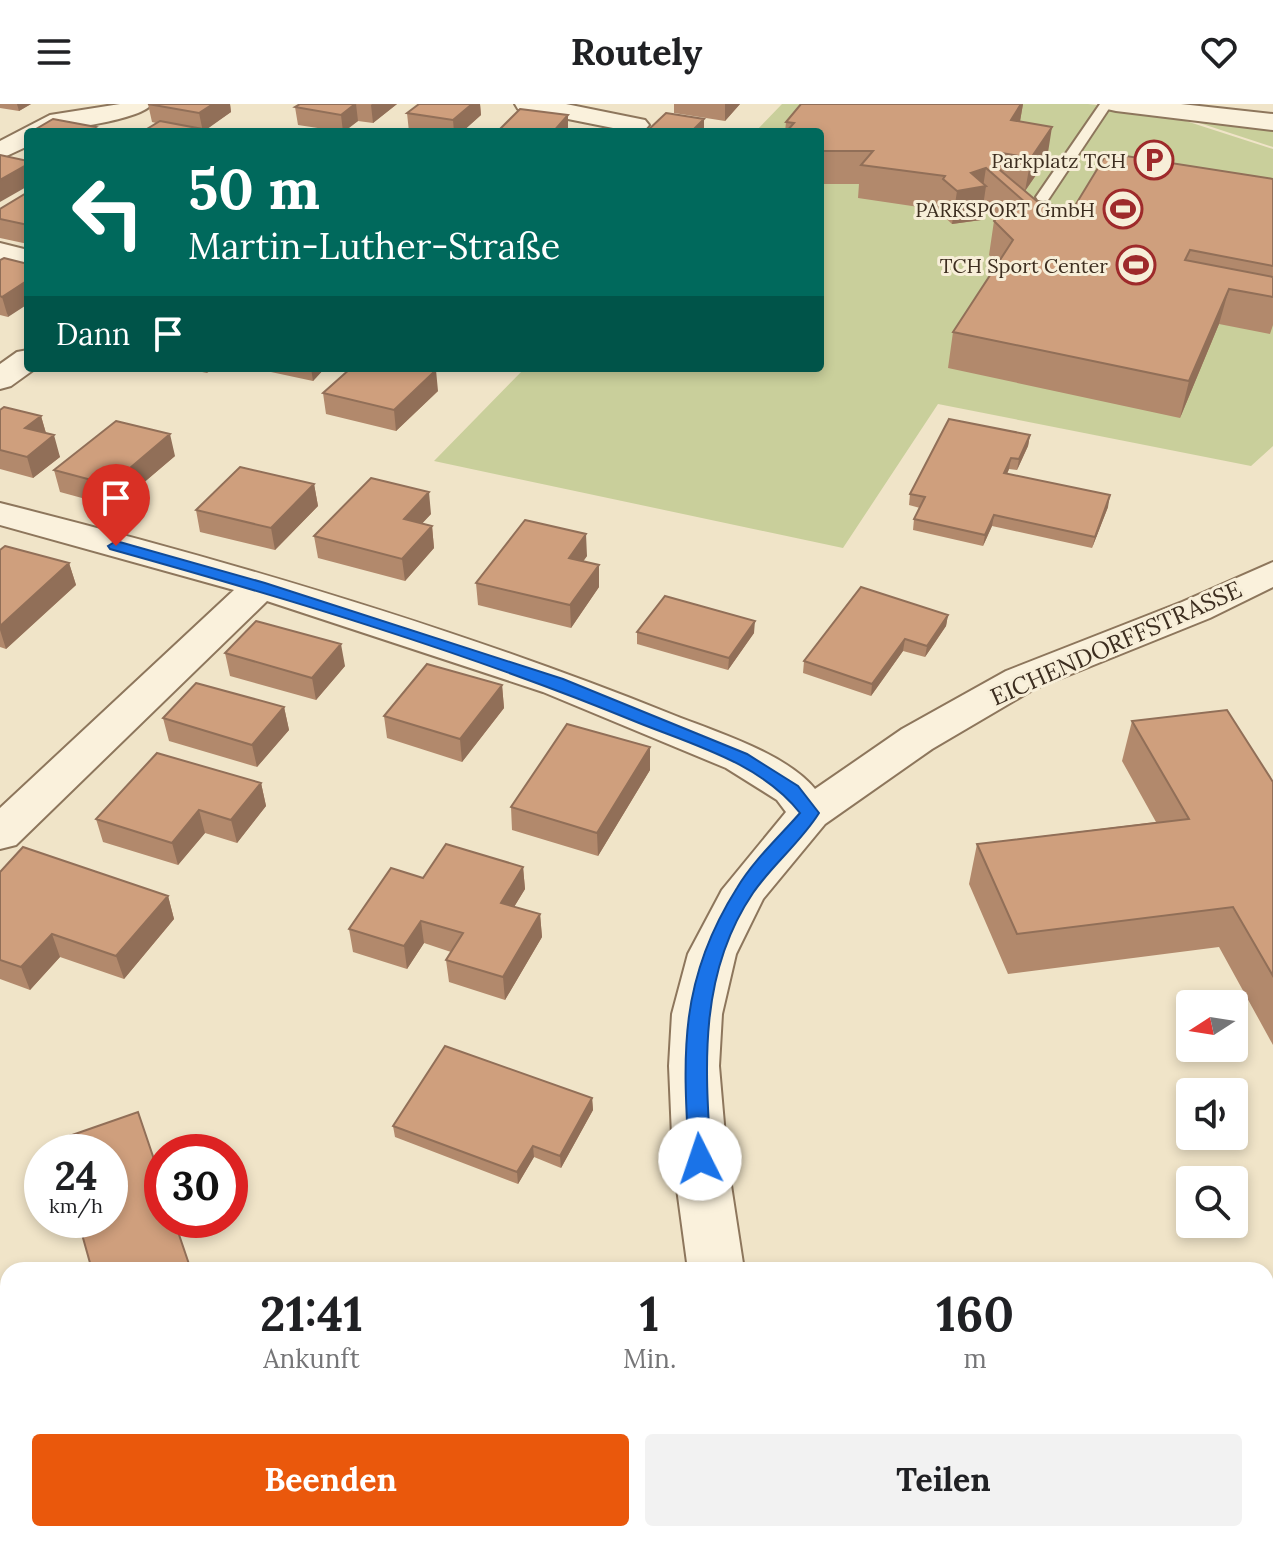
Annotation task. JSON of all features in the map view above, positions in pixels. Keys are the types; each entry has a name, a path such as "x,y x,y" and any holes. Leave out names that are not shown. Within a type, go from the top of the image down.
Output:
{"street":[{"path":"44,128 59,120 125,111 140,104"},
{"path":"527,104 636,125 633,128"},
{"path":"1116,104 1273,122"},
{"path":"0,151 24,138"},
{"path":"0,252 24,258"},
{"path":"0,379 24,362"},
{"path":"0,514 260,586 557,683 741,758 792,790 810,813"},
{"name":"EICHENDORFFSTRASSE","path":"715,1262 700,1159 694,1066 697,1014 712,954 745,890 810,813 917,739 1020,680 1196,610 1273,573"},
{"path":"0,834 260,586"}],"lane":[{"path":"1043,197 1106,104"}],"green space":[{"path":"782,104 1088,104 1158,112 1273,149 1273,446 1251,466 938,404 843,548 434,461 521,372 824,372 824,128 759,128"},
{"path":"1169,113 1273,125 1273,147"}],"building":[{"path":"148,104 213,104 199,113"},
{"path":"300,104 355,104 341,115 295,107"},
{"path":"419,104 472,104 453,120 407,113"},
{"name":"TCH Sport Center","path":"801,104 1021,104 1011,120 1052,127 1031,158 1002,153 994,165 1038,202 1073,209 1107,153 1273,179 1273,266 1190,250 1185,260 1273,277 1273,297 1229,289 1189,381 953,332 1013,240 994,221 1004,209 1026,203 986,168 971,173 986,186 957,191 943,179 945,176 861,165 873,151 824,151 824,128 790,128 794,123 786,122"},
{"path":"520,109 568,115 557,128 501,128"},
{"path":"666,113 704,119 695,128 650,128"},
{"path":"53,119 96,127 94,128 38,128"},
{"path":"160,121 197,128 149,128"},
{"path":"0,155 24,160 24,166 0,180"},
{"path":"24,194 24,224 0,219 0,209"},
{"path":"4,258 24,263 24,283 2,297 0,296 0,260"},
{"path":"347,372 434,372 394,410 323,393"},
{"path":"4,407 41,416 25,428 54,435 27,457 0,450 0,410"},
{"path":"949,419 1030,435 1019,459 1011,458 1004,473 1110,495 1095,537 994,515 985,535 914,519 925,497 910,494"},
{"path":"116,421 170,434 110,485 54,470"},
{"path":"240,467 314,484 271,528 196,510"},
{"path":"371,478 429,492 404,519 432,526 402,559 314,536"},
{"path":"525,520 586,534 569,558 599,565 570,605 476,583"},
{"path":"5,546 69,563 0,626 0,550"},
{"path":"861,587 948,615 927,646 905,639 872,684 804,661"},
{"path":"665,596 755,621 729,658 637,632"},
{"path":"256,621 341,644 312,678 225,653"},
{"path":"427,664 502,685 460,739 384,716"},
{"path":"196,683 284,707 252,745 163,718"},
{"path":"1227,710 1273,782 1273,976 1233,907 1017,934 977,844 1189,819 1132,721"},
{"path":"567,724 650,747 597,833 511,807"},
{"path":"157,753 261,783 231,820 199,810 172,843 96,819"},
{"path":"446,844 523,867 501,903 540,914 503,977 446,960 463,933 421,921 404,946 349,929 391,868 423,878"},
{"path":"23,847 168,896 116,956 52,934 21,967 0,960 0,872"},
{"path":"445,1046 592,1098 560,1156 533,1146 517,1172 393,1126"},
{"path":"138,1112 145,1134 144,1238 180,1238 188,1262 90,1262 83,1238 128,1238 128,1134 75,1134"}],"place":[{"name":"Parkplatz TCH","path":"1154,160"},
{"name":"PARKSPORT GmbH","path":"1123,209"},
{"name":"TCH Sport Center","path":"1136,265"}],"route":[{"path":"116,546 260,586 557,683 741,758 792,790 810,813 745,890 712,954 697,1014 694,1066 700,1159"}]}
